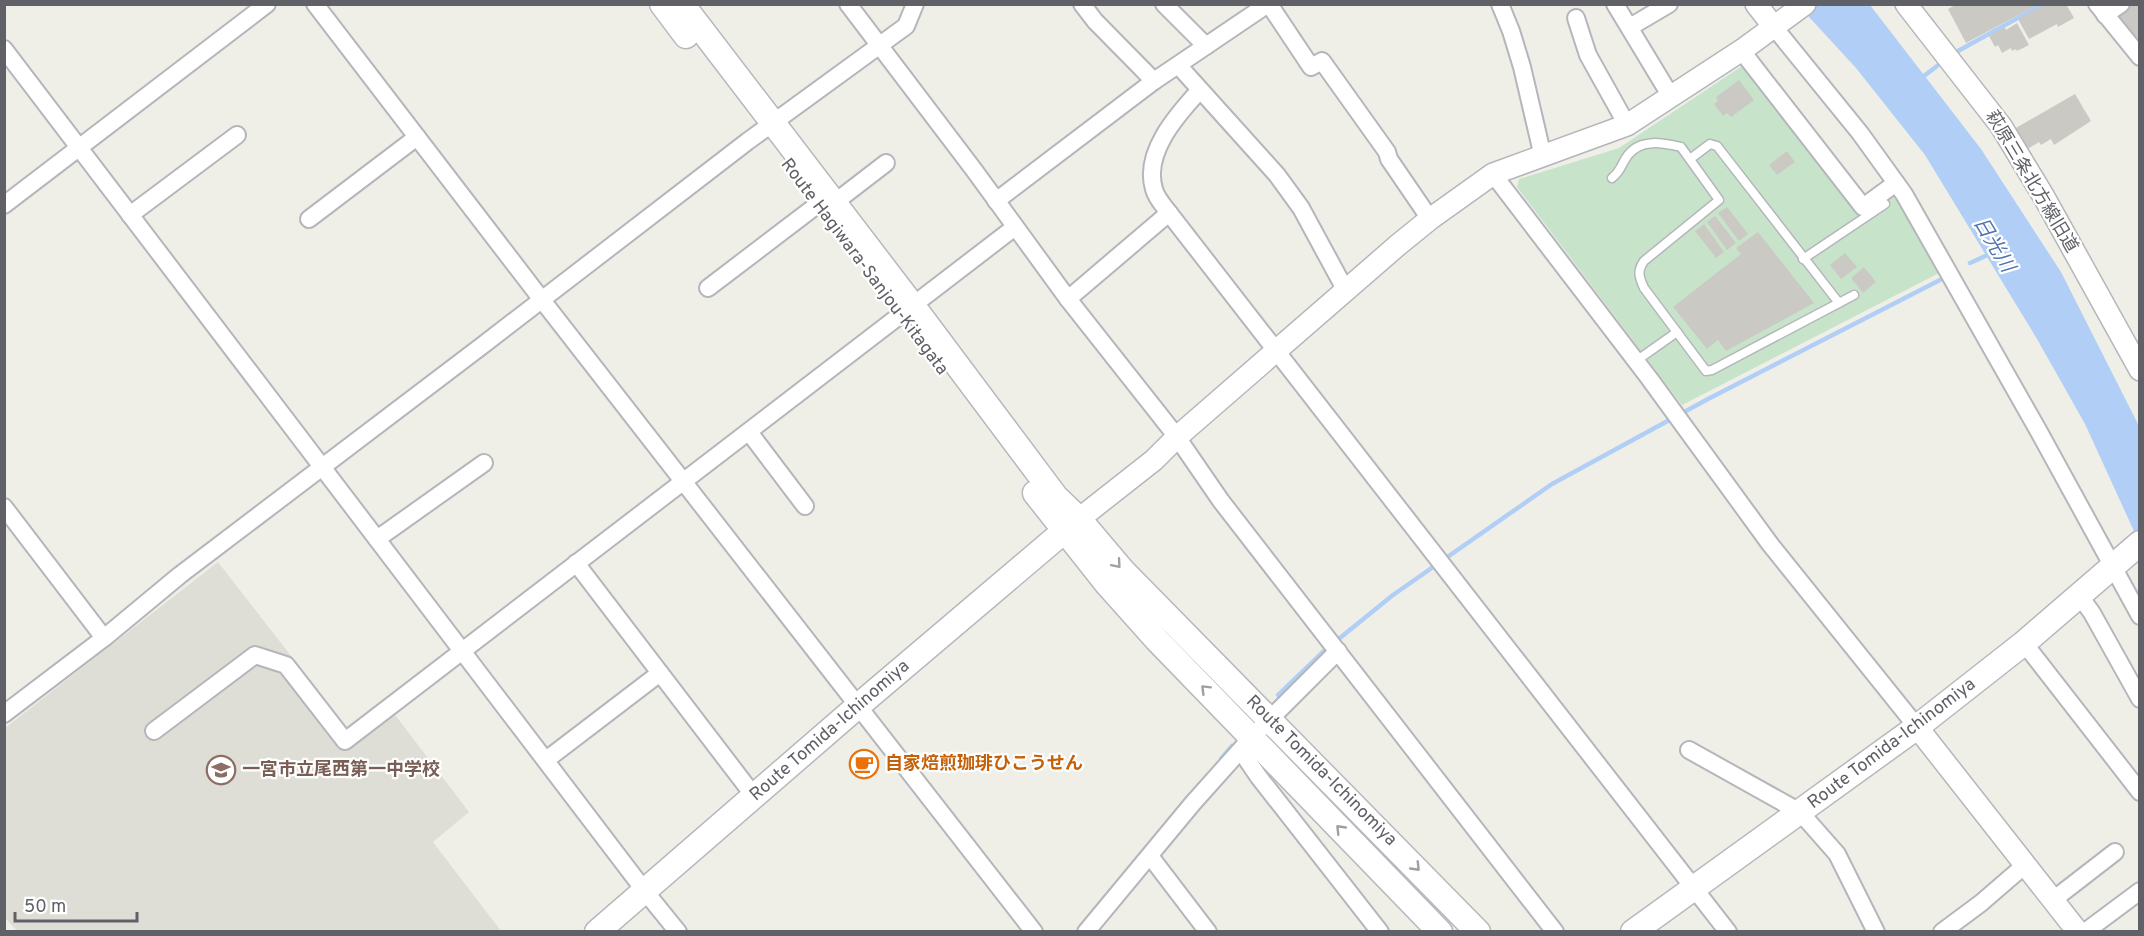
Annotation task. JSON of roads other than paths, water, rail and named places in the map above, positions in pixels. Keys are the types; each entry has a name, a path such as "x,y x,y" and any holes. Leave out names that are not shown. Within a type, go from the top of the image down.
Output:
{"main road":[{"name":"Route Hagiwara-Sanjou-Kitagata","path":"662,4 767,128 1071,525"},
{"name":"Route Hagiwara-Sanjou-Kitagata","path":"682,4 767,128"},
{"name":"Route Tomida-Ichinomiya","path":"597,932 1071,525 1157,640 1254,736 1440,932"},
{"name":"Route Tomida-Ichinomiya","path":"1634,932 1917,727 2024,643 2124,556"},
{"name":"Route Tomida-Ichinomiya","path":"1254,736 1478,932"}],"street":[{"path":"4,205 267,4"},
{"path":"315,4 542,300 1034,932"},
{"path":"848,4 1068,299 1177,437 1221,501 1555,932"},
{"path":"4,714 104,638 180,575 767,128 906,26 915,4"},
{"path":"1082,4 1095,21 1154,81"},
{"path":"1164,4 1206,46"},
{"path":"996,201 1154,81 1268,4 1311,68 1322,61 1387,152 1389,159 1431,219"},
{"path":"1500,4 1522,68 1543,157"},
{"path":"1615,4 1671,95"},
{"path":"1630,27 1669,4"},
{"path":"1756,4 1860,134 1904,194 2038,430 2124,556 2139,615"},
{"path":"1071,525 1154,460 1177,437 1431,219 1493,174 1627,125 1741,50 1805,4"},
{"name":"萩原三条北方線旧道","path":"1906,4 2001,126 2139,370"},
{"path":"2121,4 2101,10 2139,57"},
{"path":"1576,18 1588,55 1627,125"},
{"path":"4,49 678,932"},
{"path":"1741,50 1863,207 1896,183"},
{"path":"1178,65 1277,175 1301,207 1346,291"},
{"path":"1199,91 1164,134 1156,152 1152,174 1154,191 1728,932"},
{"path":"130,215 237,135"},
{"path":"309,219 417,137"},
{"path":"708,288 825,204 886,164"},
{"path":"1493,174 1670,406 1770,544 2078,932"},
{"path":"1068,299 1169,213"},
{"path":"154,731 255,655 286,665 345,741 1015,227"},
{"path":"748,432 805,506"},
{"path":"377,539 484,463"},
{"path":"4,507 104,638"},
{"path":"576,563 754,796"},
{"path":"2079,595 2092,613 2139,699"},
{"path":"2024,643 2139,792"},
{"path":"1086,932 1193,803 1334,646"},
{"path":"546,760 660,673"},
{"path":"1254,736 1258,776 1380,932"},
{"path":"1689,750 1800,812 1837,854 1876,932"},
{"path":"2053,900 2115,852"},
{"path":"1150,856 1208,932"},
{"path":"1942,932 1981,903 2025,865"},
{"path":"2085,932 2139,891"}],"lane":[{"path":"1612,178 1620,172 1633,149 1643,144 1662,142 1681,147 1719,200 1644,261 1639,269 1639,278 1644,288 1707,371 1854,296"},
{"path":"1690,159 1710,144 1717,146 1839,303"},
{"path":"1803,259 1885,204"},
{"path":"1636,362 1677,332"}],"water":[{"name":"日光川","path":"1798,5 1870,5 1981,149 2061,272 2139,426 2139,542 2085,424 2037,339 1925,155 1856,68"}],"waterway":[{"path":"1958,51 2043,4"},
{"path":"1920,79 1937,66"},
{"name":"日光川","path":"1970,263 1992,253"},
{"path":"1335,642 1393,595 1552,484 1708,399 1940,280"},
{"path":"1278,695 1328,647"},
{"path":"1221,759 1232,746"}],"place":[{"name":"自家焙煎珈琲ひこうせん","path":"864,764"},
{"name":"一宮市立尾西第一中学校","path":"221,770"}]}
